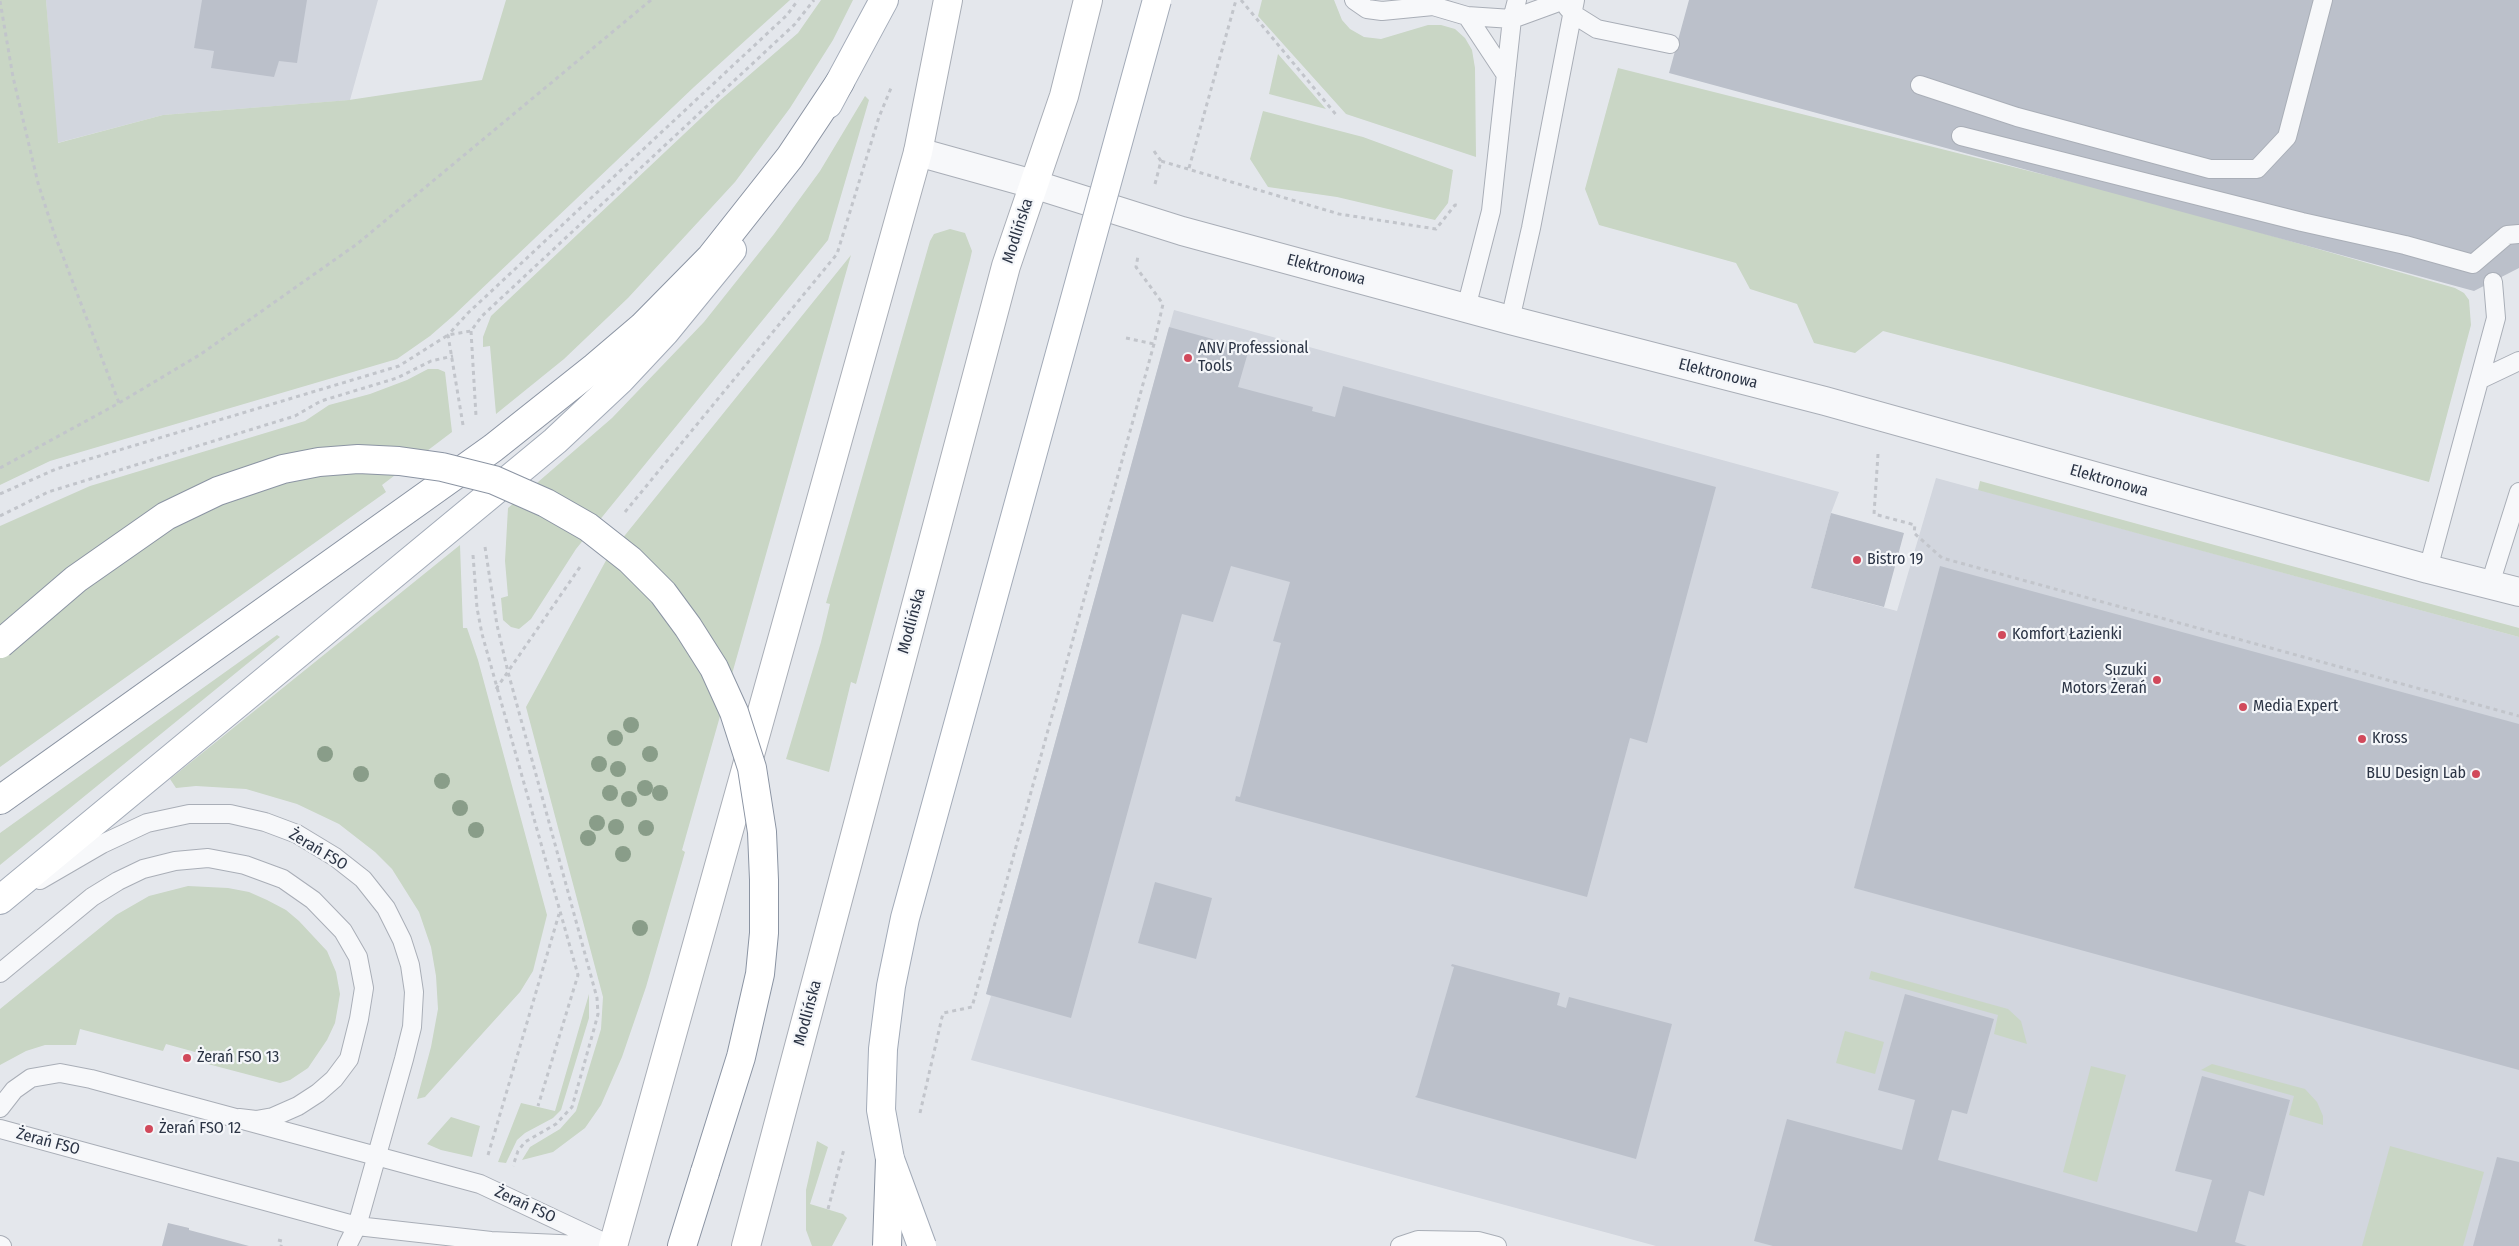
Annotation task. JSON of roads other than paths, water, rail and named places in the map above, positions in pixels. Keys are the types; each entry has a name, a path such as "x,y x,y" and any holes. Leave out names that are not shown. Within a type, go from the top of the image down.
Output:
{"main road":[{"path":"0,901 586,413 665,332 735,246 782,181 840,82 884,0"},
{"path":"612,1246 918,152 948,0"},
{"name":"Modlińska","path":"746,1246 1006,266 1032,184 1064,96 1088,0"},
{"path":"922,1246 890,1159 881,1110 883,1049 891,986 905,918 1156,0"},
{"path":"0,800 493,448 602,362 642,327 711,257 785,164 840,82"},
{"path":"0,644 76,579 166,516 247,479 282,469 319,462 399,460 442,467 494,480 546,503 588,527 630,560 662,593 688,627 714,668 734,712 752,768 762,832 764,933 760,974 741,1057 682,1246"},
{"path":"887,1246 890,1159"}],"street":[{"name":"Elektronowa","path":"918,152 1146,218 1182,231 1510,320 1825,401 2428,569 2519,592"}],"lane":[{"path":"1354,0 1367,9 1382,11 1432,3 1467,16 1512,19 1568,3"},
{"path":"1466,308 1491,211 1512,19 1517,0"},
{"path":"1920,85 2017,117 2210,169 2257,168 2287,138 2323,0"},
{"path":"1568,3 1597,29 1670,44"},
{"path":"1510,320 1568,3"},
{"path":"1467,16 1506,75"},
{"path":"1961,136 2302,222 2405,245 2473,264 2507,235 2519,234"},
{"path":"2428,569 2496,318 2492,282"},
{"path":"2481,379 2519,361"},
{"path":"2490,584 2519,492"},
{"name":"Żerań FSO","path":"0,901 102,844 138,827 147,823 189,814 230,814 265,822 297,834 335,856 363,879 386,908 402,940 410,965 414,992 412,1027 356,1226 347,1246"},
{"name":"Żerań FSO","path":"0,973 92,897 118,881 143,869 175,861 208,858 245,865 283,879 319,906 343,931 358,957 364,988 359,1019 349,1058 334,1079 318,1093 298,1106 273,1117 256,1120 238,1118"},
{"name":"Żerań FSO","path":"0,1108 14,1090 31,1078 60,1073 238,1118 480,1184 612,1246"},
{"name":"Żerań FSO","path":"0,1129 356,1226 491,1241 604,1246"},
{"path":"1400,1246 1418,1240 1478,1241 1497,1246"}],"place":[{"name":"ANV Professional Tools","path":"1188,358"},
{"name":"Bistro 19","path":"1857,560"},
{"name":"Komfort Łazienki","path":"2002,635"},
{"name":"Suzuki Motors Żerań","path":"2157,680"},
{"name":"Media Expert","path":"2243,707"},
{"name":"Kross","path":"2362,739"},
{"name":"BLU Design Lab","path":"2476,774"},
{"name":"Żerań FSO 13","path":"187,1058"},
{"name":"Żerań FSO 12","path":"149,1129"}]}
